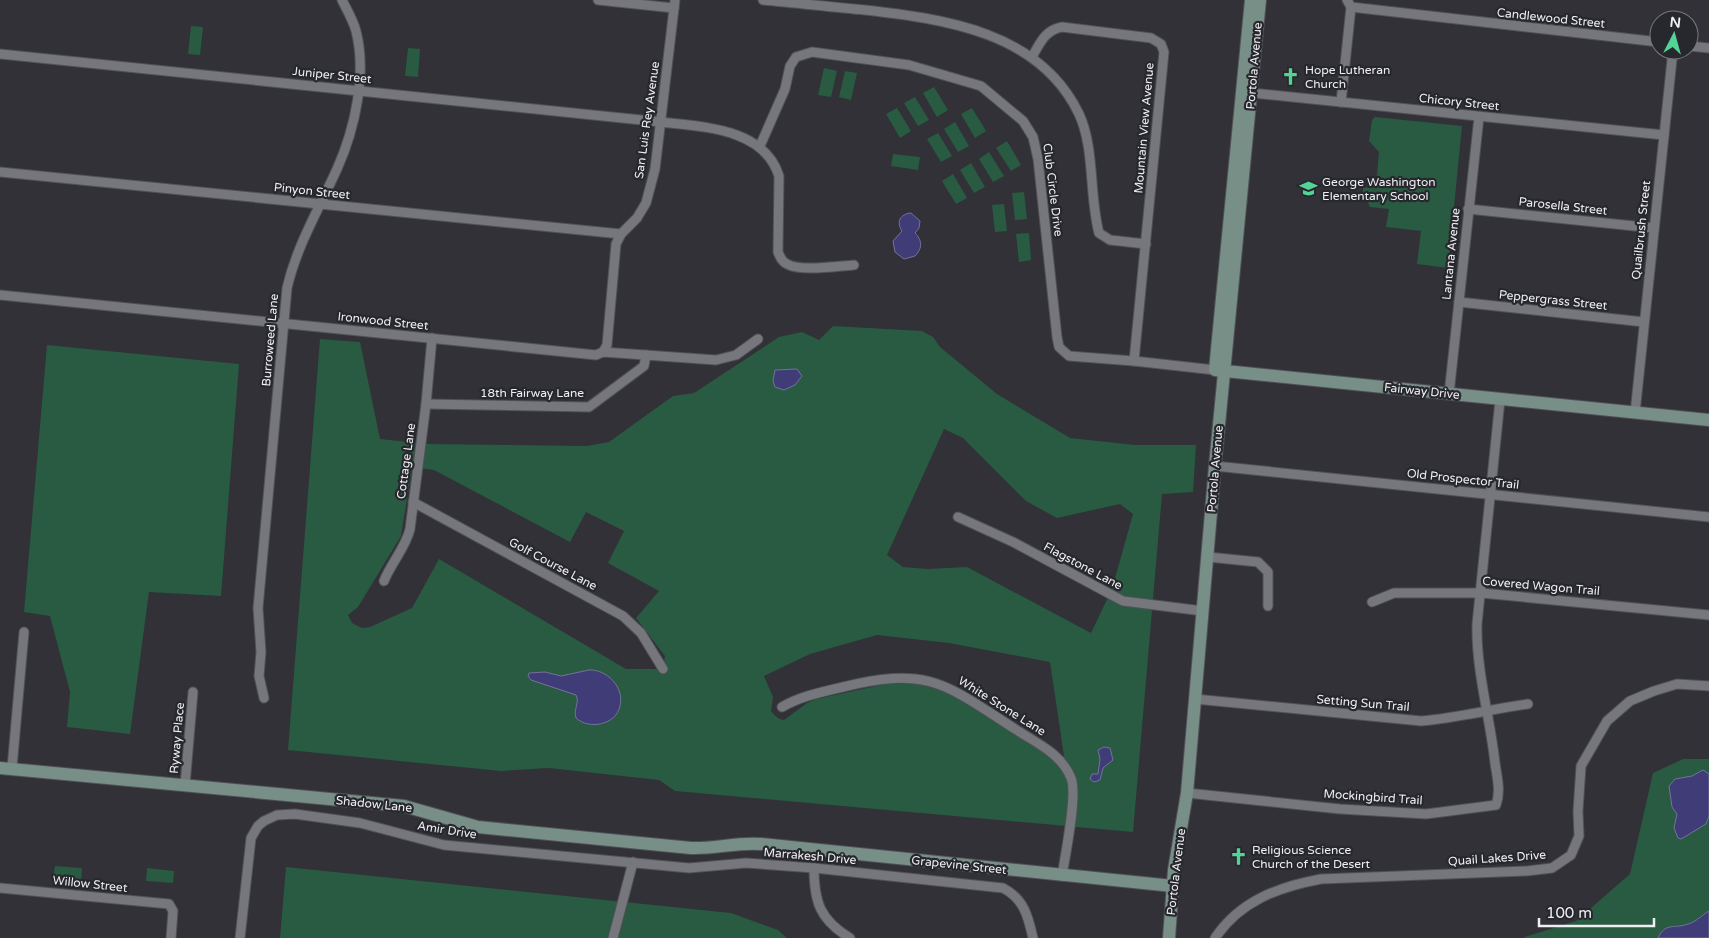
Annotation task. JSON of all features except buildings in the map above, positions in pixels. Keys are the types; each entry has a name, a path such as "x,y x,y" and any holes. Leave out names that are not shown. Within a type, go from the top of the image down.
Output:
{"street":[{"name":"Burroweed Lane","path":"264,698 259,676 261,652 258,608 287,288 293,263 348,143 358,90 359,44 356,29 342,0"},
{"path":"598,0 675,4"},
{"path":"763,0 943,20 994,37 1032,57 1052,74 1067,93 1080,115 1087,137 1099,233 1110,240 1146,244"},
{"name":"Portola Avenue","path":"1169,938 1173,886 1187,793 1208,557 1220,370 1251,0"},
{"name":"Portola Avenue","path":"1220,370 1252,92 1260,0"},
{"name":"San Luis Rey Avenue","path":"603,352 607,345 616,244 621,234 637,218 646,203 655,169 675,4"},
{"path":"1341,102 1349,4"},
{"name":"Candlewood Street","path":"1349,4 1649,41"},
{"name":"Mountain View Avenue","path":"1032,57 1046,34 1053,29 1062,27 1151,38 1161,44 1164,52 1134,360"},
{"name":"Club Circle Drive","path":"760,146 785,89 790,66 796,57 812,52 909,64 981,86 1016,113 1033,137 1038,159 1059,347 1069,356 1134,360"},
{"name":"Juniper Street","path":"0,54 662,122 728,132 760,146"},
{"name":"Quailbrush Street","path":"1635,413 1672,60"},
{"name":"Chicory Street","path":"1252,92 1664,135"},
{"name":"Lantana Avenue","path":"1449,394 1479,117"},
{"path":"760,146 776,165 779,176 778,252 781,260 787,265 799,268 854,265"},
{"name":"Pinyon Street","path":"0,172 621,234"},
{"name":"Parosella Street","path":"1468,209 1654,228"},
{"name":"Ironwood Street","path":"0,295 596,356 603,352 716,360 736,355 758,339"},
{"name":"Peppergrass Street","path":"1459,302 1644,322"},
{"name":"Cottage Lane","path":"384,581 389,567 408,538 426,404 432,338"},
{"name":"18th Fairway Lane","path":"426,404 589,407 644,366 646,355"},
{"name":"Fairway Drive","path":"1134,360 1500,400 1709,420"},
{"path":"1487,710 1476,648 1477,624 1500,400"},
{"name":"Old Prospector Trail","path":"1215,466 1709,517"},
{"name":"Golf Course Lane","path":"413,502 623,616 641,633 663,669"},
{"name":"Flagstone Lane","path":"958,517 1013,542 1123,601 1203,611"},
{"path":"1208,557 1258,562 1268,572 1268,606"},
{"name":"Covered Wagon Trail","path":"1372,602 1394,593 1481,593 1709,616"},
{"path":"6,768 24,632"},
{"name":"White Stone Lane","path":"782,707 794,700 899,677 933,682 959,693 1059,757 1072,779 1073,798 1062,876"},
{"name":"Quail Lakes Drive","path":"1215,938 1226,923 1246,906 1270,892 1295,884 1321,879 1527,871 1552,868 1571,855 1579,836 1578,811 1581,766 1607,721 1630,701 1654,691 1678,684 1709,686"},
{"name":"Ryway Place","path":"185,785 193,692"},
{"name":"Setting Sun Trail","path":"1195,699 1421,721 1453,719 1487,710 1528,704"},
{"name":"Mockingbird Trail","path":"1187,793 1340,808 1426,814 1496,805 1499,796 1487,710"},
{"name":"Shadow Lane","path":"6,768 404,806 423,810 460,823 487,828 691,848 712,848 744,843"},
{"name":"Amir Drive","path":"240,938 251,838 258,826 277,815 295,814 360,823 444,845 632,862"},
{"name":"Grapevine Street","path":"744,843 1173,886"},
{"path":"613,938 632,862"},
{"name":"Marrakesh Drive","path":"632,862 689,868 746,863 814,868 1003,888 1016,895 1028,913 1033,938"},
{"path":"814,868 814,886 820,911 850,938"},
{"name":"Willow Street","path":"0,888 170,904 173,911 171,938"}],"green space":[{"path":"191,26 203,27 200,55 188,54"},
{"path":"408,48 420,49 418,77 405,76"},
{"path":"824,68 837,71 831,97 818,95"},
{"path":"845,71 857,73 851,100 839,97"},
{"path":"934,87 948,110 937,117 923,93"},
{"path":"915,97 929,120 918,126 904,103"},
{"path":"897,108 911,131 900,138 886,114"},
{"path":"972,108 986,131 975,138 961,114"},
{"path":"1375,117 1462,126 1448,268 1417,264 1421,231 1386,227 1389,209 1370,207 1363,193 1363,188 1376,187 1379,152 1369,141 1372,120"},
{"path":"955,122 969,146 958,152 944,129"},
{"path":"938,133 952,156 941,162 927,139"},
{"path":"1007,141 1021,165 1011,171 996,148"},
{"path":"989,152 1004,176 993,182 979,159"},
{"path":"893,154 920,157 918,170 891,166"},
{"path":"971,163 985,187 974,193 960,170"},
{"path":"953,174 967,198 956,204 942,181"},
{"path":"1024,192 1027,219 1015,220 1012,193"},
{"path":"1004,204 1007,231 995,232 992,205"},
{"path":"1029,233 1031,260 1019,262 1016,234"},
{"path":"833,326 922,331 933,337 940,347 997,394 1070,438 1135,445 1196,445 1193,492 1162,494 1133,832 675,791 659,780 549,768 501,771 288,750 320,339 360,342 380,439 428,444 587,446 609,442 673,396 694,393 779,337 802,332 819,340","holes":["944,429 963,438 1026,501 1057,518 1120,504 1133,514 1112,589 1091,633 967,567 928,569 903,567 887,555","412,467 434,470 570,542 586,512 624,531 608,563 659,591 636,618 665,656 663,669 626,669 439,559 412,608 370,627 362,628 352,623 348,615 358,607 401,536","877,635 949,643 1050,662 1064,756 1057,758 958,697 921,684 886,684 816,699 807,703 784,720 780,719 771,711 773,697 764,676 810,654"]},
{"path":"47,345 239,364 221,596 149,592 130,734 67,727 70,692 50,616 24,612"},
{"path":"1683,759 1709,759 1709,938 1522,938 1576,921 1630,874 1653,773"},
{"path":"55,866 82,868 81,881 53,879"},
{"path":"286,867 731,913 778,930 787,938 280,938"},
{"path":"147,868 174,871 173,883 146,881"}],"shaded area":[{"path":"911,213 920,221 919,228 915,233 919,238 920,247 915,256 904,259 895,252 893,241 902,231 899,225 900,219 904,215"},
{"path":"797,369 802,376 795,385 784,390 775,387 773,381 775,370"},
{"path":"595,670 608,676 620,692 620,706 617,712 613,718 601,724 588,724 576,718 576,695 531,680 528,676 529,673 545,672 561,676"},
{"path":"1104,747 1110,748 1113,760 1103,768 1100,780 1094,782 1090,779 1092,774 1098,774 1100,759 1098,750"},
{"path":"1703,770 1709,774 1709,816 1706,824 1681,839 1678,838 1674,828 1677,814 1672,807 1669,786 1675,779 1692,776"},
{"path":"1709,911 1709,938 1658,938 1667,928 1691,923"}],"place":[{"name":"Hope Lutheran Church","path":"1291,77"},
{"name":"George Washington Elementary School","path":"1308,189"},
{"name":"Religious Science Church of the Desert","path":"1238,857"}]}
